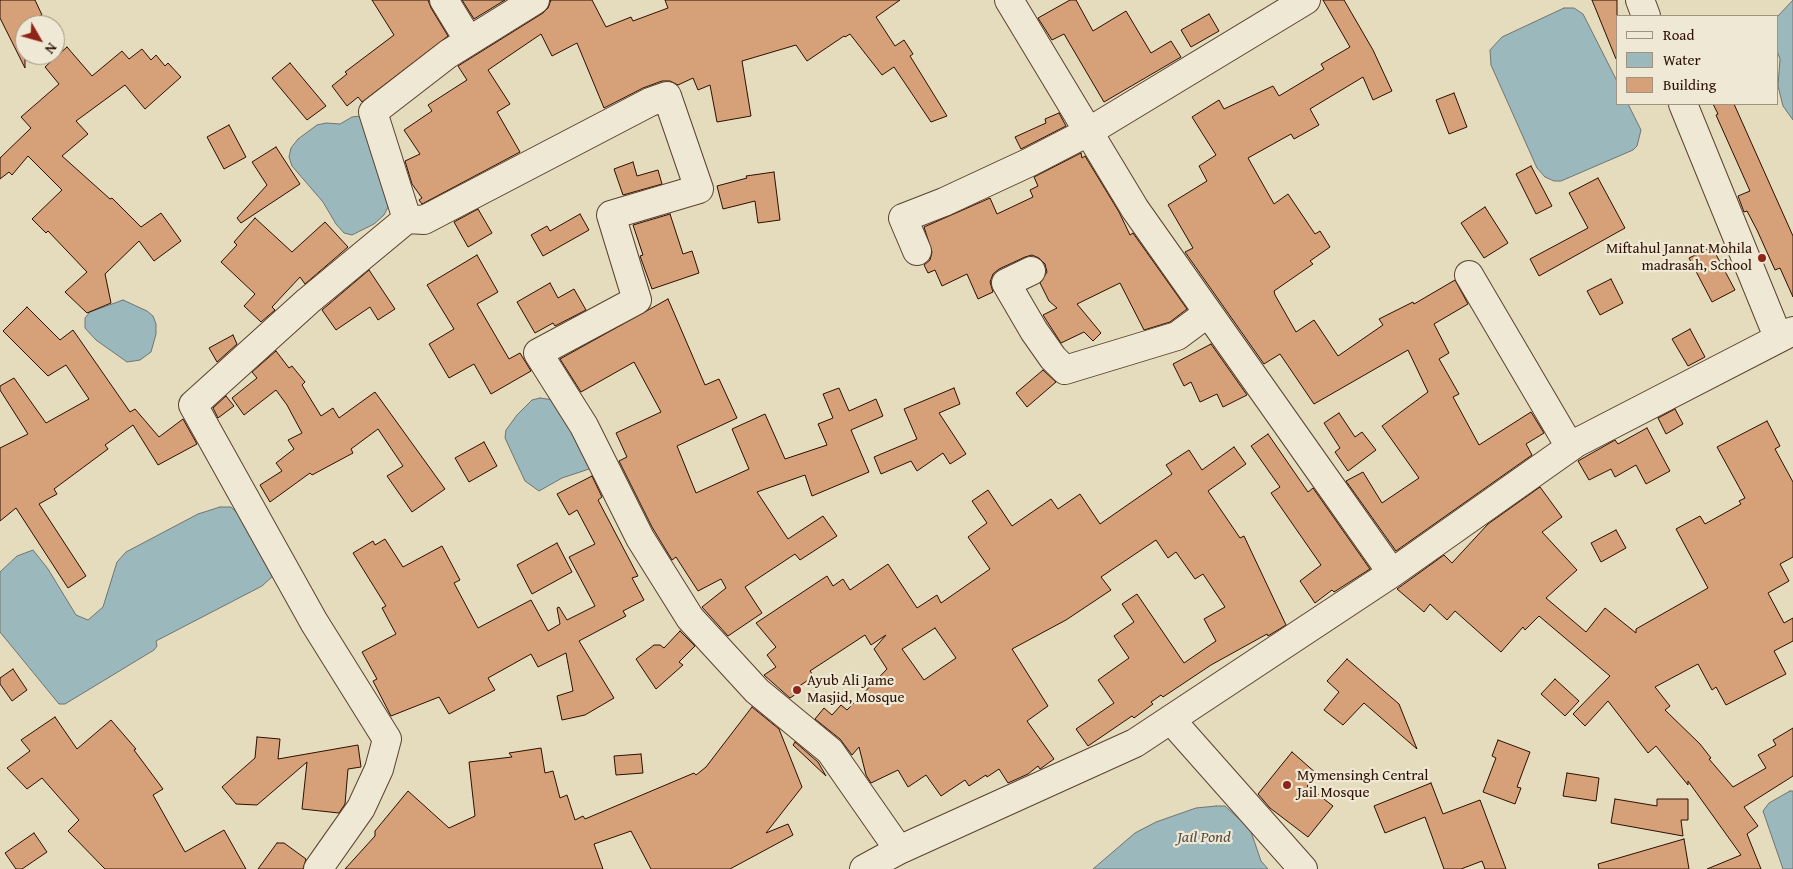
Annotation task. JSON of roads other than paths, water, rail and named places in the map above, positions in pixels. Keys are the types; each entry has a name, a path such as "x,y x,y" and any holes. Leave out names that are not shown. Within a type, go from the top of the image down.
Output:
{"street":[{"path":"444,0 469,41"},
{"path":"407,219 373,112 448,54 535,0"},
{"path":"917,251 903,218 1021,166 1088,132 1306,0"},
{"path":"1640,0 1646,15"},
{"path":"1013,2 1135,209 1392,573"},
{"path":"318,869 361,808 378,769 387,739 314,622 192,405 308,301 407,219 424,220 650,102 667,96 698,189 611,215 638,300 538,353 584,426 640,538 690,618 757,691 830,751 899,850"},
{"path":"864,869 899,850 1135,744 1392,573 1570,447 1786,334 1683,105"},
{"path":"1031,272 1006,283 1034,331 1053,358 1065,370 1177,336 1208,313"},
{"path":"1469,275 1570,447"},
{"path":"1171,720 1303,869"}],"water":[{"path":"1793,0 1793,120 1783,106 1778,86 1780,59 1778,54 1778,16"},
{"path":"1564,8 1574,8 1583,14 1616,79 1616,105 1628,105 1641,130 1637,146 1633,150 1561,181 1554,181 1545,177 1537,168 1491,65 1490,50 1502,37"},
{"path":"361,116 374,160 382,172 389,205 384,215 374,224 352,235 344,233 336,224 323,202 292,166 289,157 291,148 298,139 317,125 326,123 340,124 352,117"},
{"path":"123,300 147,311 153,316 156,324 156,334 151,352 140,360 127,362 96,340 85,328 85,318 90,312"},
{"path":"540,398 554,400 593,465 589,469 562,478 539,491 525,481 505,438 506,430 517,415 532,400"},
{"path":"220,507 231,507 255,529 273,570 273,576 262,586 156,641 157,646 154,650 65,704 59,704 0,632 0,572 17,556 33,550 48,569 76,615 88,620 103,607 117,562 126,552 198,514"},
{"path":"1793,791 1793,869 1783,869 1763,811 1769,803"},
{"name":"Jail Pond","path":"1225,806 1250,829 1261,861 1268,869 1093,869 1135,833 1156,822 1196,808"}],"place":[{"name":"Miftahul Jannat Mohila madrasah, School","path":"1762,258"},
{"name":"Ayub Ali Jame Masjid, Mosque","path":"797,690"},
{"name":"Mymensingh Central Jail Mosque","path":"1287,785"}]}
